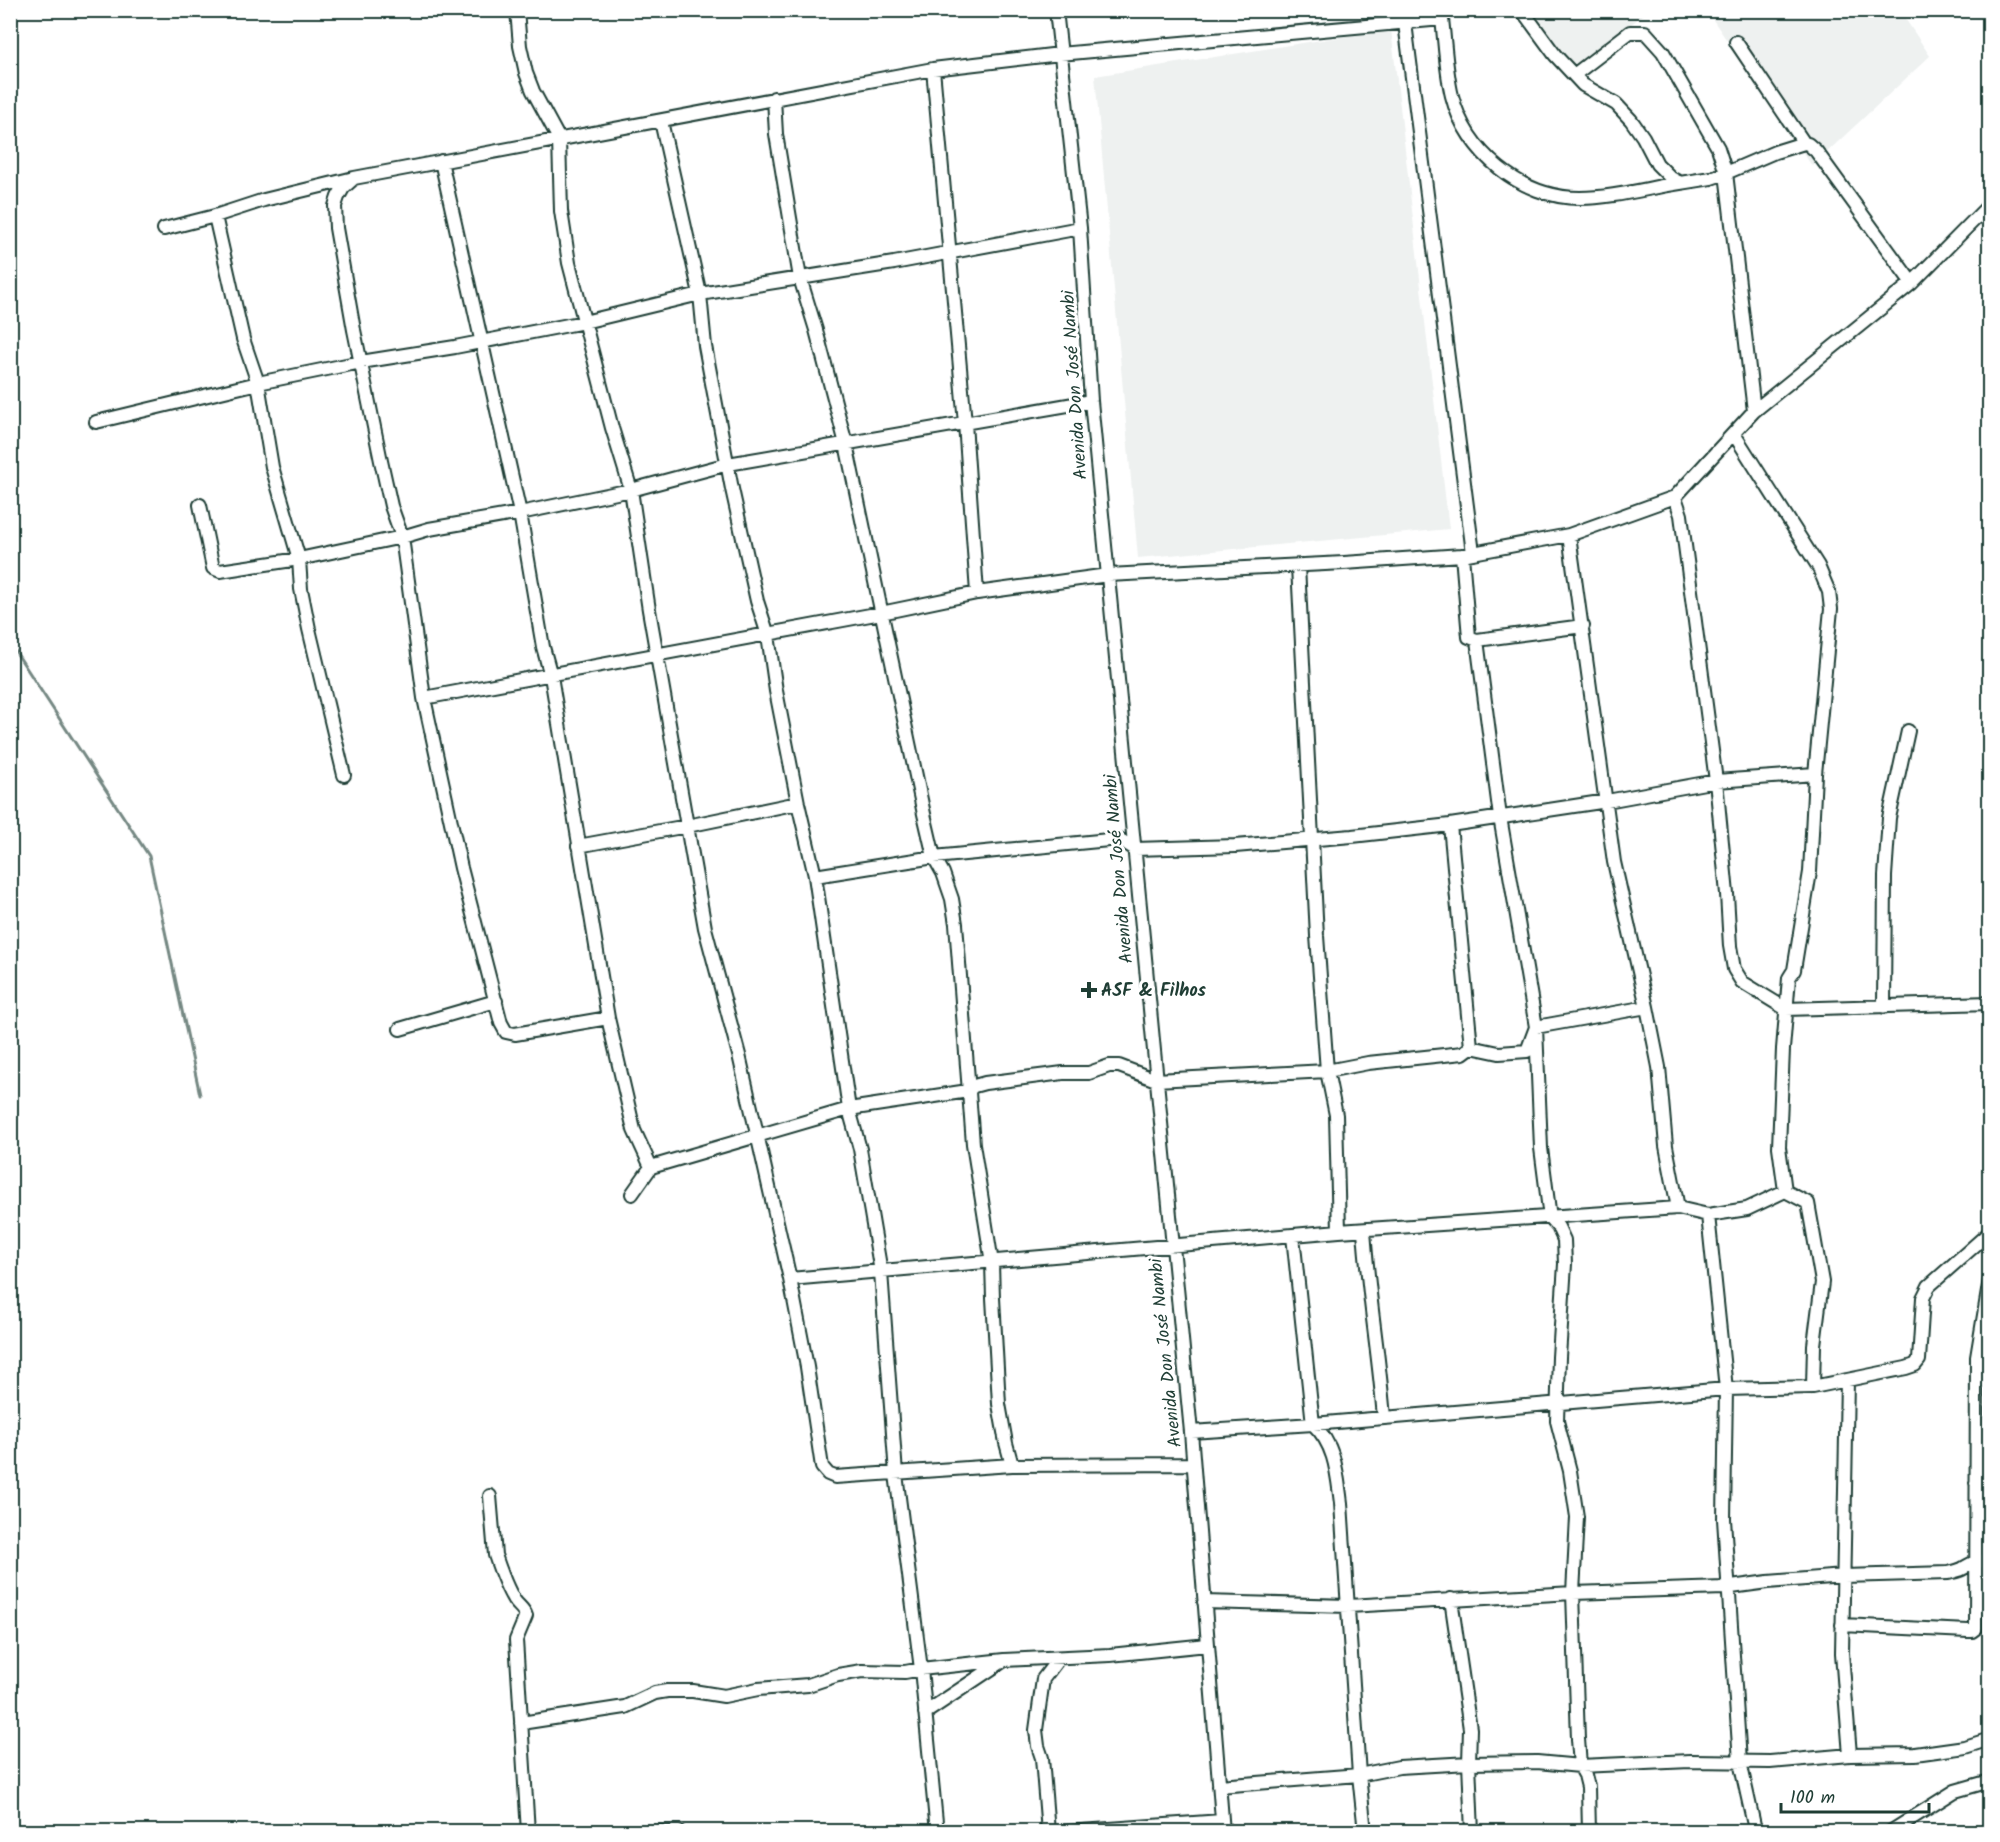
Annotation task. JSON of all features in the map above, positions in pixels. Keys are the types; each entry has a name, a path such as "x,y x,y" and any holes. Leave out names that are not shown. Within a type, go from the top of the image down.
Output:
{"street":[{"path":"517,10 520,46 526,73 532,91 559,139 561,211 569,263 612,428 631,490 705,928 739,1055 790,1279 807,1367 822,1467 828,1474 835,1477 1012,1465 1193,1464"},
{"name":"Avenida Don José Nambi","path":"1056,10 1080,228 1091,401 1191,1432 1222,1826"},
{"path":"1522,10 1555,55 1583,86 1616,104 1643,137 1658,164 1671,178 1680,183"},
{"path":"164,229 264,200 354,178 933,69 1060,54 1442,19 1452,96 1462,127 1474,145 1510,177 1539,191 1557,196 1580,198 1711,178 1804,143"},
{"path":"1405,23 1468,554 1468,637 1477,640 1583,626"},
{"path":"1574,75 1630,32 1645,32 1663,52 1718,148 1726,173 1754,411"},
{"path":"1736,42 1804,143 1816,151 1912,283"},
{"path":"933,69 965,423 977,593"},
{"path":"774,98 776,134 800,278 846,444 934,857 943,873 952,899 956,924 973,1144 992,1263 999,1404 1012,1465"},
{"path":"661,121 700,294 705,346 728,464 757,601 768,634 776,691 815,876 849,1109 860,1149 881,1272 896,1474 921,1669 937,1832"},
{"path":"441,161 520,513 543,647 551,675 608,1018 634,1130 651,1167"},
{"path":"354,178 343,188 338,197 335,214 361,362 391,506 402,537 424,698 460,868 496,1001 506,1032 514,1034 608,1018"},
{"path":"424,698 881,614 977,593 1108,575 1298,566 1468,554 1569,535 1675,497 1754,411 1912,283 1989,204"},
{"path":"215,216 243,339 258,383 272,466 299,559 301,589 309,629 344,775"},
{"path":"96,422 258,383 584,322 700,294 1080,228"},
{"path":"200,505 213,567 220,571 299,559 429,529 631,490 728,464 1091,401"},
{"path":"1734,434 1818,566 1829,592 1831,609 1815,774 1810,872 1794,970 1789,978 1785,1009 1779,1147 1785,1191"},
{"path":"1675,497 1681,515 1716,781 1730,946 1734,969 1742,982 1785,1009 1989,1003"},
{"path":"1569,535 1614,862 1659,1067 1666,1146 1678,1208"},
{"path":"1298,566 1327,1071 1336,1115 1339,1232"},
{"path":"1477,640 1500,817 1536,1027 1541,1148 1550,1218 1558,1227 1564,1240 1565,1264 1557,1421 1570,1471 1577,1517 1573,1593 1580,1766 1588,1787 1589,1832"},
{"path":"1884,1007 1885,876 1889,818 1908,731"},
{"path":"815,876 934,857 1119,839 1135,849 1235,846 1450,825 1607,801 1716,781 1815,774"},
{"path":"578,846 798,803"},
{"path":"1450,825 1471,1047"},
{"path":"400,1029 496,1001"},
{"path":"1536,1027 1647,1007"},
{"path":"632,1194 651,1167 757,1138 849,1109 968,1091 974,1086 985,1083 1089,1073 1109,1066 1119,1066 1156,1080 1327,1071 1368,1063 1463,1053 1471,1047 1499,1053 1527,1051 1536,1027"},
{"path":"790,1279 1364,1230 1678,1208 1708,1215 1747,1209 1785,1191"},
{"path":"1785,1191 1808,1203 1821,1282 1814,1345 1813,1387"},
{"path":"1708,1215 1726,1389 1724,1519 1740,1762 1754,1825 1758,1832"},
{"path":"1364,1230 1368,1289 1379,1353 1384,1418"},
{"path":"1191,1432 1313,1425 1726,1389 1813,1387 1915,1365 1920,1354 1923,1298 1929,1286 1989,1232"},
{"path":"1293,1236 1313,1425 1330,1445 1336,1466 1349,1606 1359,1776 1365,1832"},
{"path":"1842,1625 1972,1631 1976,1624 1976,1484 1989,1279"},
{"path":"1847,1380 1842,1653 1850,1755"},
{"path":"1539,1404 1557,1421"},
{"path":"1976,1484 1989,1484"},
{"path":"490,1496 495,1556 514,1600 525,1611 526,1616 516,1640 528,1832"},
{"path":"1204,1602 1349,1606 1451,1599 1728,1587 1844,1576 1948,1573 1975,1561 1986,1561 1989,1564"},
{"path":"1451,1599 1470,1729 1472,1832"},
{"path":"521,1723 625,1707 655,1693 693,1691 724,1696 758,1689 808,1685 838,1675 862,1671 905,1672 1004,1660 1059,1658 1207,1645"},
{"path":"1048,1832 1042,1758 1036,1730 1043,1680 1059,1658"},
{"path":"925,1713 1004,1660"},
{"path":"1030,1660 1043,1680"},
{"path":"1219,1786 1359,1776 1399,1767 1469,1763 1537,1762 1580,1766 1690,1761 1770,1762 1850,1755 1915,1754 1965,1747 1989,1739"},
{"path":"1890,1832 1955,1791 1989,1781"},
{"path":"1067,1832 1222,1826"},
{"path":"629,1832 679,1832"}],"shaded area":[{"path":"1527,11 1648,11 1564,77"},
{"path":"1707,11 1900,11 1930,56 1812,166"},
{"path":"1391,29 1449,529 1138,558 1095,76"}],"waterway":[{"path":"10,643 149,856 200,1095"}],"place":[{"name":"ASF & Filhos","path":"1089,990"}]}
